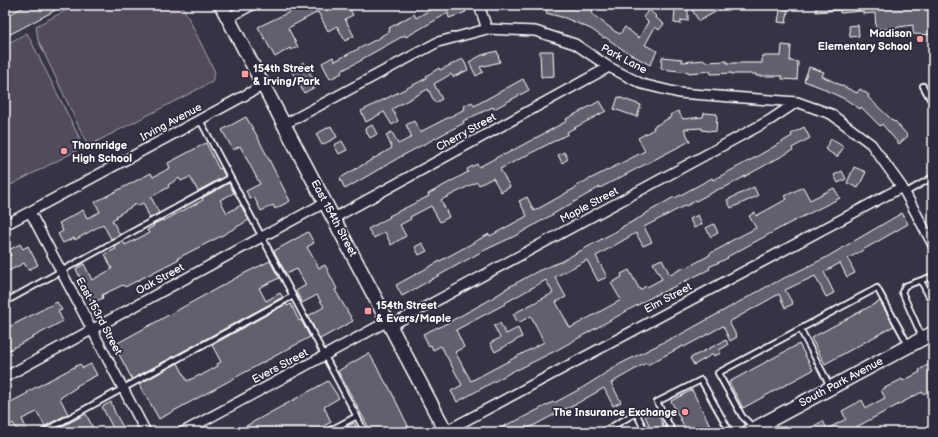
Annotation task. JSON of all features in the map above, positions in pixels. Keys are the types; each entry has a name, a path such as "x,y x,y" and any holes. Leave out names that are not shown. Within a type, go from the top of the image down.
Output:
{"street":[{"name":"East 154th Street","path":"221,5 446,432"},
{"path":"228,18 252,5"},
{"path":"479,5 487,28"},
{"name":"Park Lane","path":"285,124 438,42 487,28 535,31 575,44 609,67 642,84 679,93 797,102 831,114 871,144 904,190 933,245"},
{"name":"Cherry Street","path":"334,218 609,67"},
{"name":"Irving Avenue","path":"5,226 264,85"},
{"name":"Maple Street","path":"389,323 770,120 797,102"},
{"name":"Elm Street","path":"446,432 904,190"},
{"name":"Oak Street","path":"5,377 326,202"},
{"name":"East 153rd Street","path":"30,212 146,432"},
{"name":"Evers Street","path":"183,432 389,323"},
{"name":"South Park Avenue","path":"751,430 928,336"}],"lane":[{"path":"923,86 933,104"},
{"path":"200,120 365,432"},
{"path":"5,302 230,178"},
{"path":"904,190 933,178"},
{"path":"928,336 902,292 905,286 933,276"},
{"path":"921,281 932,298 933,304"},
{"path":"751,430 718,373 877,288 909,346"},
{"path":"44,432 293,296"},
{"path":"800,329 830,388"},
{"path":"673,432 657,402 701,380 730,432"},
{"path":"604,432 636,414 646,432"},
{"path":"327,432 357,416"}],"shaded area":[{"path":"76,5 182,5 215,72 212,82 88,146 38,40 36,26"},
{"path":"27,33 80,139 76,151 5,188 5,45"}],"building":[{"path":"27,5 65,5 5,37 5,17"},
{"path":"304,5 348,5 353,15 345,19 354,36 345,41 337,26 328,31 318,12 288,28 298,47 291,50 290,48 275,57 258,27"},
{"path":"450,5 463,5 466,12 449,18 448,13 406,37 405,35 362,59 341,71 342,73 330,79 322,63 333,57 335,61 381,37 390,31 389,28 414,14 416,18 435,7 436,9"},
{"path":"548,5 560,5 573,9 574,5 579,5 593,10 592,14 616,32 620,34 625,27 639,38 648,22 643,17 649,10 664,24 659,30 655,27 645,45 657,51 650,65 591,29 565,18 546,13"},
{"path":"701,5 728,5 699,21 692,10"},
{"path":"781,5 789,5 786,23 778,22"},
{"path":"816,5 933,5 933,35 913,34 913,25 876,29 875,13 863,14 863,11 840,13 840,10 816,12"},
{"path":"675,8 688,8 688,21 681,20 681,24 674,23"},
{"path":"858,25 859,36 850,37 849,26"},
{"path":"782,45 791,46 790,61 798,62 797,80 782,79 782,76 756,76 756,74 732,73 711,74 710,71 689,73 661,69 662,57 682,59 682,62 705,60 705,62 727,61 727,63 762,63 762,56 781,56"},
{"path":"497,51 500,62 480,67 483,72 476,76 469,62 482,55"},
{"path":"540,51 553,51 554,76 541,77"},
{"path":"463,59 468,70 453,77 451,74 434,84 442,99 435,103 428,89 392,109 398,121 392,125 384,112 366,122 361,111 427,78 426,76 439,68 440,70"},
{"path":"304,62 317,86 304,93 291,70"},
{"path":"809,67 824,72 822,76 857,93 860,89 869,95 868,97 894,122 895,121 908,136 899,144 882,124 880,126 861,107 860,109 845,99 825,89 804,81"},
{"path":"523,79 529,90 494,109 493,107 463,121 464,123 400,157 345,189 340,178 392,148 386,135 392,132 398,144 412,137 406,125 414,121 420,132 465,109 464,106 472,102 474,106"},
{"path":"618,97 641,105 637,117 614,109"},
{"path":"600,101 606,111 567,132 568,134 500,169 510,187 501,192 493,178 479,185 477,182 441,200 449,217 440,222 431,206 410,217 411,219 400,225 406,236 391,245 385,232 374,238 368,229 390,217 389,216 429,196 428,194 468,172 467,169 477,164 479,167 503,154 504,155 567,121 566,119"},
{"path":"678,111 683,119 703,117 704,113 717,114 716,132 702,130 702,128 684,129 690,141 600,187 517,235 481,252 402,296 396,285 489,234 490,236 527,216 519,201 527,197 534,211 577,187 576,186 645,151 638,138 654,129 653,127 671,117 670,115"},
{"path":"246,117 290,201 275,209 273,205 261,211 254,197 250,199 246,191 260,184 240,146 233,150 222,130"},
{"path":"372,125 377,134 370,138 365,129"},
{"path":"331,126 337,137 322,145 316,134"},
{"path":"804,127 810,138 792,148 793,150 722,189 721,188 686,205 644,227 652,242 643,246 636,233 596,256 607,277 598,281 587,260 555,277 566,297 556,302 570,328 621,300 611,283 622,277 621,274 629,270 640,290 662,279 653,263 662,259 670,275 685,267 686,268 728,244 727,243 756,228 749,216 755,212 756,216 787,199 785,196 803,187 810,200 834,188 840,198 727,257 728,258 709,267 710,269 659,293 557,350 517,369 457,402 451,391 462,385 441,346 433,350 431,345 429,346 423,334 438,328 486,302 505,289 538,271 560,262 674,197 675,198 712,178 713,180 756,157 792,136 791,134","holes":["546,280 553,293 513,314 518,323 531,316 544,342 471,381 455,352 464,347 456,330"]},
{"path":"831,139 844,147 837,157 825,149"},
{"path":"342,141 347,150 339,154 334,145"},
{"path":"206,143 219,169 221,168 225,176 198,191 190,177 181,181 179,178 168,185 169,187 151,197 159,213 150,218 143,203 137,206 136,204 116,216 117,217 112,220 120,235 111,239 103,224 75,240 74,238 63,243 58,234 63,231 59,223 83,210 87,218 100,212 95,202 151,173 153,177 170,168 168,163"},
{"path":"564,152 568,159 562,163 558,155"},
{"path":"854,167 866,172 858,188 847,183"},
{"path":"842,171 846,179 838,183 834,175"},
{"path":"229,183 234,193 220,200 227,213 241,205 249,220 125,287 123,285 102,295 103,298 92,303 76,269 84,264 92,280 112,269 105,254 116,249 114,246 123,241 125,245 149,233 147,230 154,226 153,224 162,220 163,221 203,200 202,198"},
{"path":"754,187 758,196 731,208 727,200"},
{"path":"902,213 908,224 848,259 855,273 847,277 840,263 824,272 834,293 826,297 815,276 785,290 793,304 785,308 779,294 729,322 737,337 730,341 723,326 647,365 646,363 611,383 621,402 613,406 604,388 527,429 526,427 517,432 493,432 553,402 554,403 582,388 620,364 674,338 768,286 825,258"},
{"path":"698,215 702,224 694,228 690,219"},
{"path":"714,224 718,233 711,237 706,228"},
{"path":"308,232 314,243 307,247 319,268 325,265 337,289 335,290 353,321 320,339 308,316 324,307 317,295 302,303 296,291 306,285 297,269 286,274 274,251"},
{"path":"422,243 427,251 419,255 415,247"},
{"path":"20,244 23,249 28,246 38,265 28,270 24,263 5,273 5,258 11,255 9,250"},
{"path":"270,261 279,278 259,288 266,301 280,293 283,297 132,379 114,345 245,273"},
{"path":"880,301 894,326 825,364 811,338"},
{"path":"57,302 62,310 58,311 63,321 9,350 5,344 5,329"},
{"path":"286,304 287,306 291,304 299,321 301,320 310,337 159,419 139,384 178,363 187,381 200,376 218,366 217,364 221,362 212,345"},
{"path":"500,323 506,334 518,328 522,337 495,352 490,343 500,338 494,326"},
{"path":"726,340 728,345 719,350 721,353 714,356 713,354 694,365 690,358"},
{"path":"799,344 813,370 743,408 729,382"},
{"path":"369,353 388,385 411,432 371,432 338,371"},
{"path":"933,362 933,389 923,394 922,392 847,432 803,432 823,421 827,429 846,419 842,411 862,400 866,408 885,398 881,390 920,372 919,370"},
{"path":"80,364 83,368 91,364 97,375 76,386 77,387 60,398 68,414 45,426 37,412 22,419 28,432 18,432 13,423 5,428 5,405"},
{"path":"328,381 339,398 324,407 331,422 317,430 318,432 235,432"},
{"path":"692,390 710,425 696,432 687,432 671,401"},
{"path":"111,402 115,413 126,432 115,432 102,407"},
{"path":"656,411 667,432 650,432 645,416"},
{"path":"86,414 95,432 84,432 82,428 75,432 51,432"},
{"path":"354,423 359,432 349,432 346,427"}],"place":[{"name":"Madison Elementary School","path":"920,39"},
{"name":"154th Street & Irving/Park","path":"245,74"},
{"name":"Thornridge High School","path":"64,151"},
{"name":"154th Street & Evers/Maple","path":"368,311"},
{"name":"The Insurance Exchange","path":"685,412"}]}
